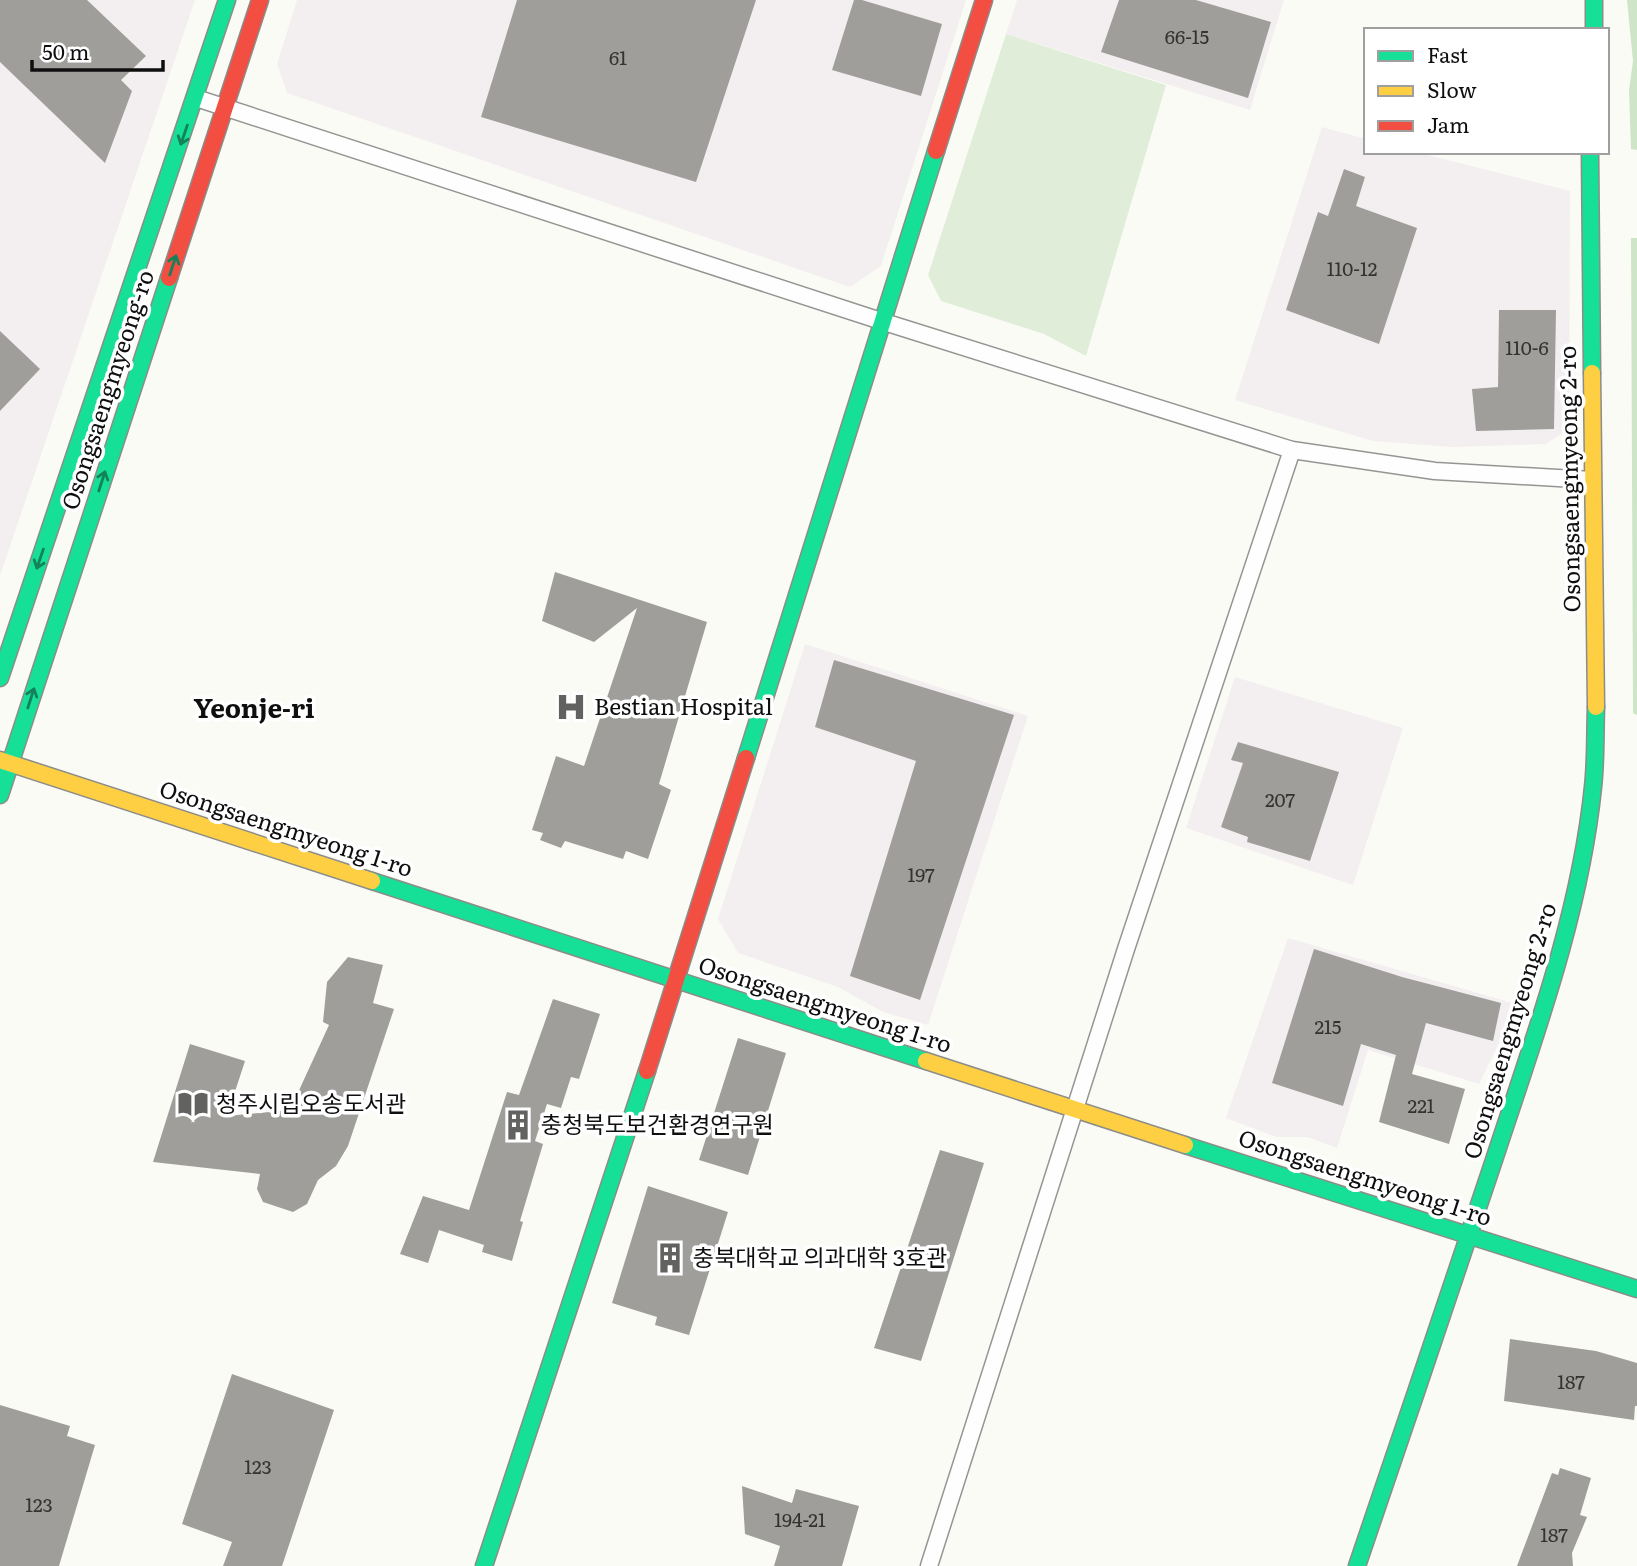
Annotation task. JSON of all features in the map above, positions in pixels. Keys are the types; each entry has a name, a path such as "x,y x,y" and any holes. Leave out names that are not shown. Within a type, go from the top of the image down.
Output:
{"street":[{"name":"Osongsaengmyeong-ro","path":"0,678 197,98 227,0"},
{"name":"Osongsaengmyeong-ro","path":"0,795 5,761 260,0"},
{"path":"484,1566 677,980 881,321 984,0"},
{"path":"1594,0 1594,28"},
{"path":"197,98 881,321 1292,450 1435,471 1592,480"},
{"name":"Osongsaengmyeong 2-ro","path":"1357,1566 1555,976 1584,846 1593,786 1596,698 1590,154"},
{"path":"929,1566 1074,1110 1292,450"},
{"name":"Osongsaengmyeong 1-ro","path":"5,761 1074,1110 1637,1289"}],"shaded area":[{"path":"0,0 195,0 0,576"},
{"path":"297,0 966,0 881,266 850,287 287,93 277,64"},
{"path":"1017,0 1284,0 1250,110 1006,34"},
{"path":"1322,127 1364,138 1364,154 1424,154 1570,191 1569,429 1546,444 1453,447 1373,441 1235,400"},
{"path":"805,644 1028,716 928,1025 883,1012 838,987 738,953 718,919"},
{"path":"1235,677 1403,728 1353,885 1186,828"},
{"path":"1288,938 1516,1004 1479,1084 1368,1050 1337,1148 1307,1137 1276,1137 1226,1118"}],"green space":[{"path":"1627,0 1637,0 1637,150 1631,149 1629,90 1633,61"},
{"path":"1006,34 1166,85 1086,356 1044,334 941,301 928,275"},
{"path":"1631,238 1637,238 1637,715 1633,713"}],"building":[{"path":"0,0 87,0 146,56 121,80 132,91 105,163 0,62"},
{"path":"517,0 756,0 696,182 481,117"},
{"path":"854,0 862,0 942,24 921,96 832,70"},
{"path":"1119,0 1196,0 1271,22 1248,98 1101,52"},
{"path":"1344,169 1365,177 1356,206 1417,228 1379,344 1286,310 1318,212 1328,216"},
{"path":"1499,310 1556,310 1554,429 1476,431 1472,389 1498,387"},
{"path":"0,331 40,369 0,411"},
{"path":"555,572 707,622 659,784 671,790 648,859 626,851 623,859 565,841 561,848 540,840 543,833 532,830 556,756 584,766 637,608 594,642 542,621"},
{"path":"834,660 1014,715 920,1000 850,976 916,761 815,727"},
{"path":"1238,742 1339,772 1310,861 1247,842 1248,837 1221,827 1243,763 1231,760"},
{"path":"1314,949 1402,977 1501,1003 1493,1041 1426,1023 1412,1074 1465,1089 1449,1144 1379,1122 1396,1055 1361,1044 1343,1106 1272,1083"},
{"path":"348,957 383,965 373,1003 394,1009 348,1146 336,1166 318,1180 307,1204 293,1212 263,1202 257,1189 260,1174 153,1162 190,1044 245,1061 227,1116 290,1110 329,1025 323,1022 327,982"},
{"name":"충청북도보건환경연구원","path":"553,999 600,1014 579,1079 571,1077 561,1108 547,1104 535,1141 543,1144 520,1221 523,1222 512,1261 482,1252 484,1245 439,1230 428,1263 400,1254 423,1196 469,1210 507,1092 519,1095"},
{"path":"738,1038 786,1053 748,1175 699,1160"},
{"path":"940,1150 984,1163 921,1361 874,1348"},
{"name":"충북대학교 의과대학 3호관","path":"648,1186 728,1212 689,1335 655,1325 657,1317 612,1303"},
{"path":"1510,1339 1596,1351 1637,1363 1637,1406 1634,1420 1504,1401"},
{"path":"232,1374 334,1410 282,1566 223,1566 232,1542 182,1524"},
{"path":"0,1405 70,1426 67,1436 95,1445 59,1566 0,1566"},
{"path":"1560,1468 1591,1478 1580,1515 1587,1517 1572,1553 1573,1566 1517,1566 1552,1473 1558,1475"},
{"path":"742,1486 792,1503 796,1489 859,1506 842,1566 774,1566 780,1546 745,1534"}],"traffic: fast":[{"path":"0,678 227,0"},
{"path":"1594,0 1594,28"},
{"path":"746,758 936,151"},
{"path":"1590,154 1592,373"},
{"path":"0,795 169,278"},
{"path":"1357,1566 1554,976 1587,835 1594,777 1596,707"},
{"path":"372,881 926,1061"},
{"path":"484,1566 647,1071"},
{"path":"1185,1145 1637,1289"}],"traffic: slow":[{"path":"1592,373 1596,707"},
{"path":"0,760 372,881"},
{"path":"926,1061 1185,1145"}],"traffic: jam":[{"path":"169,278 260,0"},
{"path":"936,151 984,0"},
{"path":"647,1071 746,758"}],"place":[{"name":"Bestian Hospital","path":"571,707"},
{"name":"청주시립오송도서관","path":"193,1104"},
{"name":"충청북도보건환경연구원","path":"518,1125"},
{"name":"충북대학교 의과대학 3호관","path":"670,1258"}],"district":[{"name":"Yeonje-ri","path":"254,709"}]}
